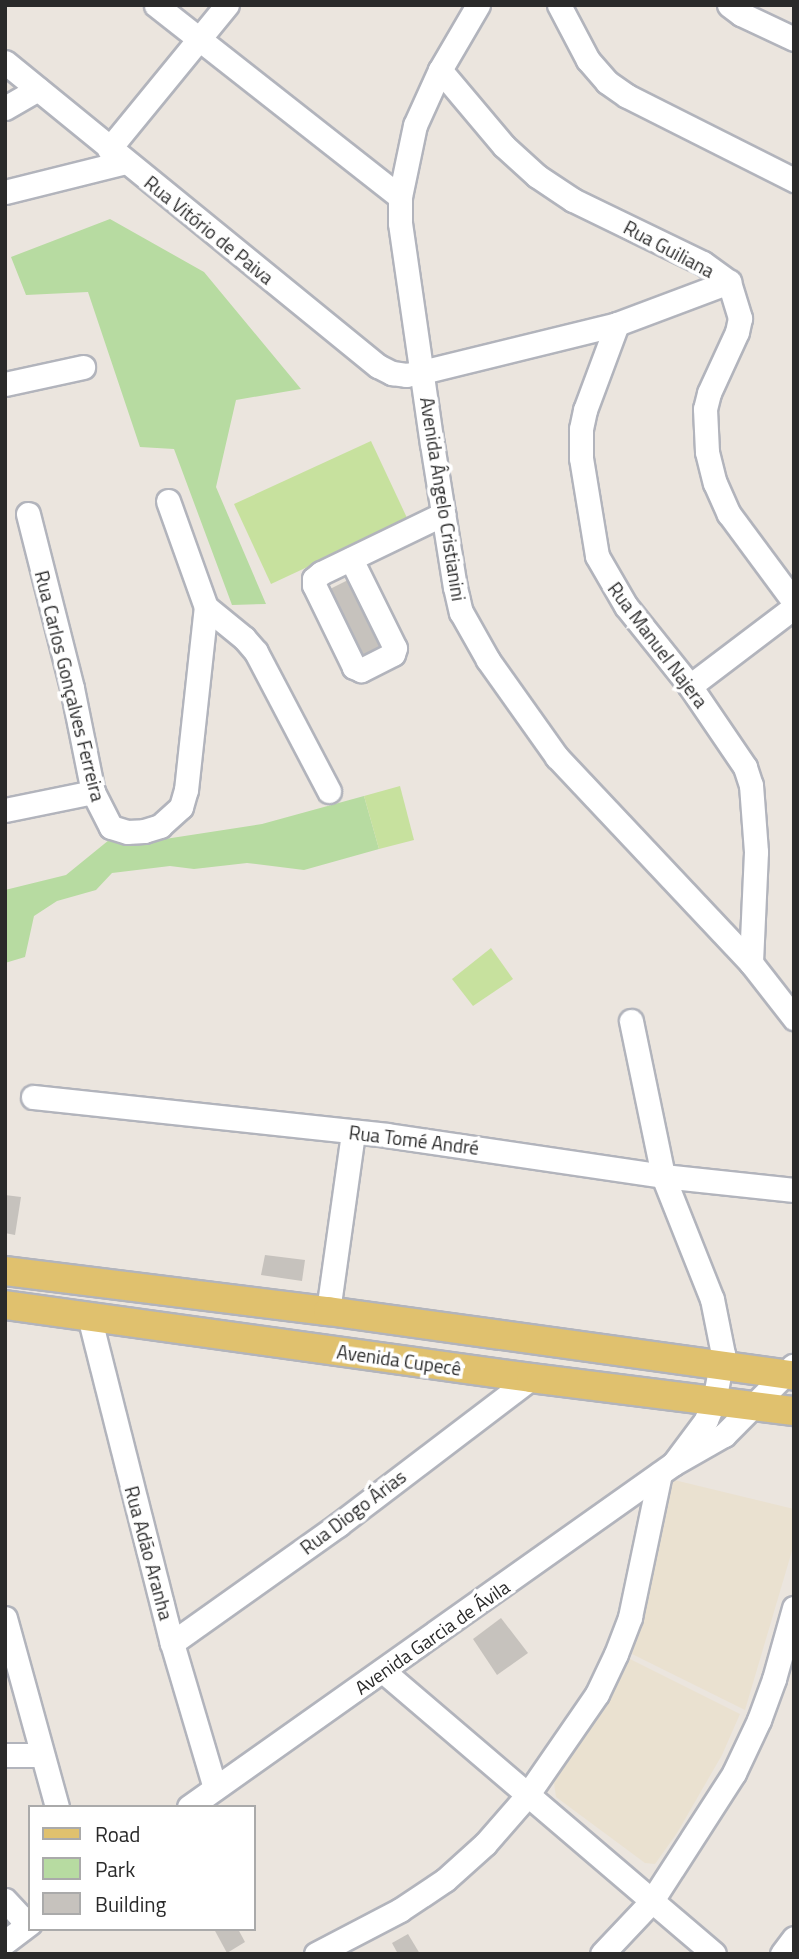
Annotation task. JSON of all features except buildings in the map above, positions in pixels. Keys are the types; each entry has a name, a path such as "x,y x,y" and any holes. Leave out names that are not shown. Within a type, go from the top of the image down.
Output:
{"main road":[{"name":"Avenida Cupecê","path":"5,1271 328,1311 723,1366 790,1372"},
{"name":"Avenida Cupecê","path":"5,1305 752,1406 789,1415"}],"street":[{"path":"156,5 197,40 400,197"},
{"path":"5,192 117,156 197,40 227,5"},
{"path":"559,5 588,60 607,82 627,96 794,180"},
{"path":"729,5 741,14 794,39"},
{"name":"Avenida Ângelo Cristianini","path":"469,9 415,125 400,197 400,223 443,514 461,612 488,660 557,757 751,962 794,1018"},
{"name":"Rua Vitório de Paiva","path":"5,62 117,156 378,366 399,374 422,372 617,324 729,282"},
{"name":"Rua Guiliana","path":"440,70 504,146 537,176 573,200 703,263 729,282 740,318 737,332 709,393 705,409 708,452 715,483 729,514 794,604"},
{"path":"5,108 38,89"},
{"name":"Rua Manuel Najera","path":"617,324 585,410 581,429 581,458 597,556 626,606 690,686 737,751 751,785 756,910 751,962"},
{"path":"5,384 83,367"},
{"path":"168,501 206,607 244,638 256,653 329,791"},
{"name":"Rua Carlos Gonçalves Ferreira","path":"28,514 72,688 93,792 111,827 127,832 160,826 181,807 186,790 206,607"},
{"path":"351,559 395,648 393,654 361,670 354,667 313,582 321,573 443,514"},
{"path":"690,686 794,604"},
{"path":"5,810 93,792"},
{"name":"Avenida Garcia de Ávila","path":"631,1021 663,1176 712,1299 720,1329 723,1366 714,1402 706,1420 667,1469"},
{"name":"Rua Tomé André","path":"33,1097 353,1132 663,1176 794,1190"},
{"path":"328,1311 353,1132"},
{"name":"Rua Adão Aranha","path":"89,1316 172,1643 215,1788"},
{"name":"Avenida Garcia de Ávila","path":"192,1805 667,1469 724,1435 790,1372"},
{"name":"Rua Diogo Árias","path":"172,1643 338,1525 531,1378"},
{"path":"316,1954 400,1910 445,1880 485,1844 526,1797 597,1693 615,1654 630,1617 667,1469"},
{"path":"602,1954 651,1902 734,1773 774,1679 794,1608"},
{"path":"5,1618 56,1805"},
{"path":"383,1671 526,1797 713,1954"},
{"path":"5,1755 43,1755"},
{"path":"5,1894 28,1896"},
{"path":"5,1900 27,1925 5,1942"},
{"path":"782,1954 794,1938"}],"shaded area":[{"path":"670,1479 794,1509 794,1544 745,1710 632,1654 652,1580"},
{"path":"626,1657 740,1714 722,1755 677,1833 655,1864 645,1863 556,1797 554,1783 603,1706"}],"green space":[{"path":"110,219 204,272 301,389 236,400 216,487 266,604 232,605 174,449 140,447 88,292 26,295 11,257"},
{"path":"371,441 408,520 271,584 234,504"},
{"path":"400,786 414,840 379,849 364,796"},
{"path":"364,796 379,849 304,870 247,863 194,869 170,866 112,873 96,890 57,901 34,916 25,957 5,963 5,890 66,875 109,840 139,843 262,824"},
{"path":"491,948 513,979 473,1006 452,979"}]}
